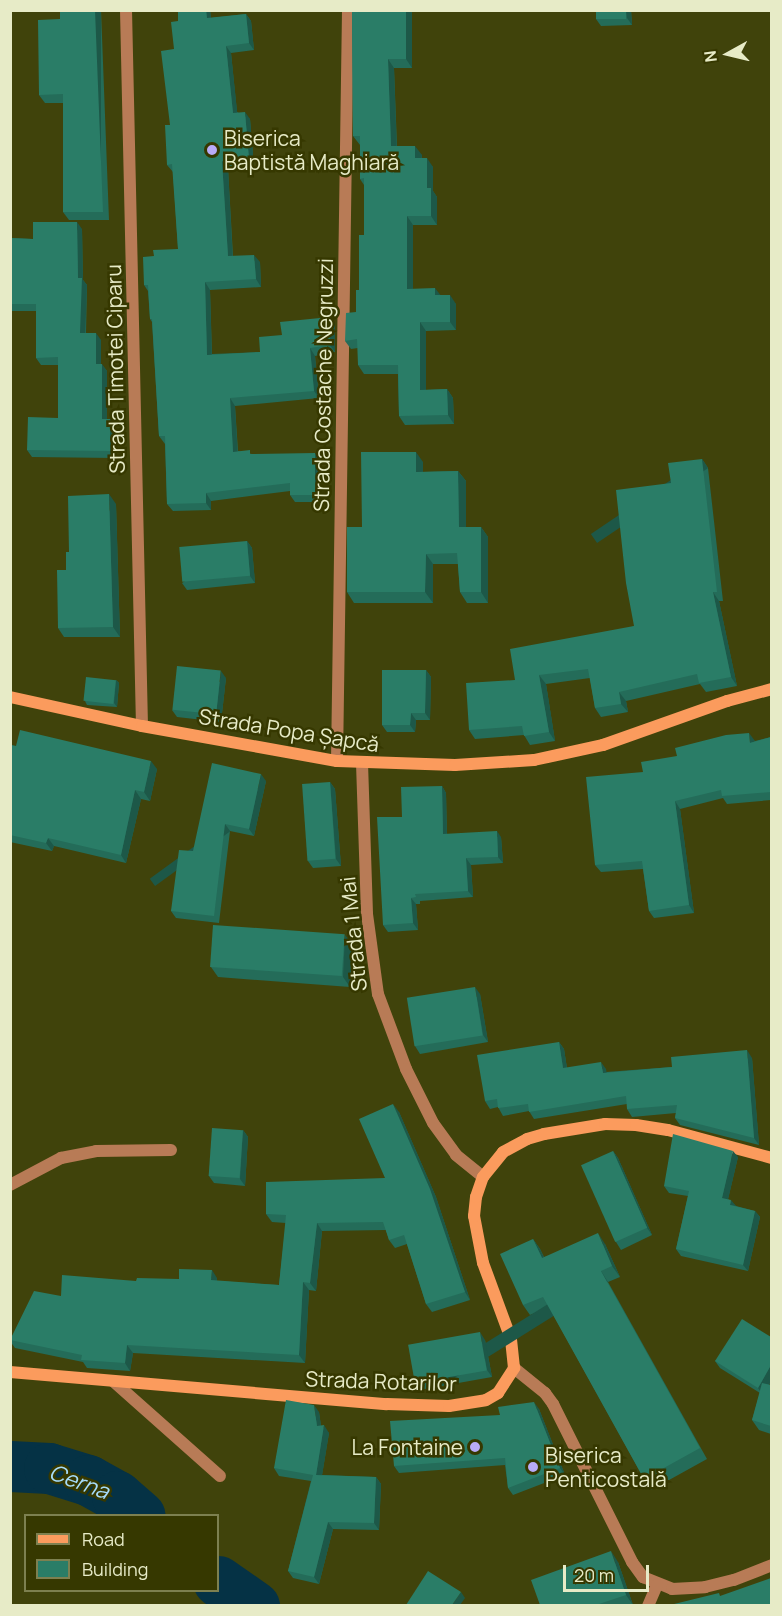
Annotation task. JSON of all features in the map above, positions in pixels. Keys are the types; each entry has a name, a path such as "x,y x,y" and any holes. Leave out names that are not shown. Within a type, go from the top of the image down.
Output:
{"street":[{"name":"Strada Timotei Ciparu","path":"126,10 142,726"},
{"name":"Strada Costache Negruzzi","path":"337,761 348,10"},
{"name":"Strada Popa Șapcă","path":"10,697 142,726 337,761 455,765 524,760 603,745 727,701 771,689"},
{"name":"Strada 1 Mai","path":"362,763 367,914 378,994 406,1069 433,1123 456,1155 483,1178"},
{"path":"771,1158 668,1130 605,1124 527,1139 503,1152 483,1178 474,1216 483,1263 511,1339 514,1368 545,1393 553,1404 632,1562 643,1577 657,1585 672,1589 705,1587 734,1580 771,1565"},
{"path":"10,1185 61,1158 96,1152 171,1150"},
{"name":"Strada Rotarilor","path":"10,1372 387,1404 449,1406 486,1400 498,1393 514,1368"},
{"path":"113,1382 220,1476"},
{"path":"648,1605 657,1585"}],"building":[{"path":"60,10 95,10 103,212 63,212 63,94 39,95 38,20 60,19"},
{"path":"178,10 206,10 207,18 246,14 249,43 226,46 233,113 245,112 249,159 222,161 228,256 254,255 256,279 205,282 207,355 260,352 259,337 282,335 280,322 330,317 330,345 310,348 314,391 230,398 233,452 250,450 250,454 315,453 315,495 290,495 290,483 206,493 206,503 167,504 165,436 159,436 152,319 150,319 148,285 144,285 143,257 154,256 153,250 178,249 172,164 167,165 165,125 170,125 161,51 174,49 171,22 178,21"},
{"path":"352,10 406,10 406,59 388,59 391,146 415,146 415,158 427,158 427,188 431,188 431,216 407,216 407,289 435,288 435,295 450,295 450,322 420,322 420,390 447,389 448,415 399,416 398,365 358,365 357,339 345,341 346,313 356,312 356,290 359,290 359,235 364,235 364,178 360,179 360,136 353,136"},
{"path":"596,10 626,10 626,19 596,19"},
{"path":"33,222 77,222 78,278 82,278 80,333 96,333 96,364 102,364 102,419 110,419 110,451 27,450 28,417 58,418 58,357 36,358 36,304 10,304 10,238 33,239"},
{"path":"361,452 416,452 416,472 458,471 459,527 481,527 481,592 460,592 457,553 426,554 425,592 347,592 347,527 362,527"},
{"path":"702,459 717,592 713,592 731,677 699,683 697,674 619,692 621,704 595,708 588,669 539,675 549,732 524,736 522,726 469,730 466,683 515,680 510,649 634,626 626,583 616,490 671,483 668,463"},
{"path":"109,494 113,627 58,628 57,570 66,570 66,552 69,552 68,496"},
{"path":"247,541 250,576 182,582 179,547"},
{"path":"177,666 221,671 216,714 172,710"},
{"path":"382,670 426,670 425,713 411,713 410,725 382,725"},
{"path":"86,677 116,680 113,704 83,701"},
{"path":"20,730 151,761 144,792 135,790 121,855 48,838 46,843 10,835 10,745 16,746"},
{"path":"749,733 750,743 771,737 771,792 722,796 721,790 675,801 689,905 649,911 642,861 595,865 586,777 643,772 641,762 677,756 675,748 726,735"},
{"path":"212,763 261,774 249,829 225,824 214,916 171,911 179,850 193,851"},
{"path":"330,782 335,859 307,861 302,784"},
{"path":"442,786 443,834 497,831 498,857 466,858 468,891 415,894 416,897 411,898 413,923 383,925 377,817 402,817 401,787"},
{"path":"213,925 345,934 342,976 210,967"},
{"path":"475,987 483,1035 415,1046 407,998"},
{"path":"559,1042 563,1068 601,1062 603,1073 672,1067 671,1057 747,1050 754,1138 675,1118 677,1105 627,1109 626,1096 529,1112 528,1104 498,1108 497,1099 485,1101 477,1055"},
{"path":"393,1104 430,1189 465,1292 426,1304 404,1235 389,1240 383,1222 317,1223 310,1283 303,1282 299,1355 127,1345 125,1363 81,1360 82,1355 10,1340 34,1291 61,1296 62,1275 136,1281 137,1278 179,1279 179,1269 212,1270 211,1280 279,1285 286,1215 266,1214 266,1182 385,1178 359,1119"},
{"path":"212,1128 243,1130 240,1178 209,1176"},
{"path":"673,1134 733,1151 722,1198 731,1200 730,1205 755,1211 743,1265 676,1249 689,1191 664,1186"},
{"path":"613,1151 647,1228 615,1242 581,1165"},
{"path":"598,1233 612,1266 601,1271 700,1448 644,1479 543,1297 523,1305 500,1254 533,1239 542,1258"},
{"path":"742,1319 771,1337 771,1365 758,1388 715,1361"},
{"path":"480,1332 487,1370 415,1383 408,1345"},
{"path":"762,1383 771,1385 771,1426 752,1420"},
{"path":"286,1400 314,1405 317,1426 324,1425 316,1475 376,1477 374,1523 328,1522 314,1577 288,1571 313,1475 274,1468"},
{"name":"La Fontaine","path":"534,1402 560,1468 508,1488 505,1458 394,1466 390,1421 500,1415 498,1407"},
{"path":"611,1551 626,1595 596,1605 540,1605 531,1580"},
{"path":"428,1571 461,1592 452,1605 406,1605"},
{"path":"771,1578 771,1605 670,1605 719,1593 720,1596"}],"waterway":[{"name":"Cerna","path":"10,1466 49,1468 88,1480 117,1496 138,1514"},
{"name":"Cerna","path":"219,1582 254,1606"}],"place":[{"name":"Biserica Baptistă Maghiară","path":"212,150"},
{"name":"La Fontaine","path":"475,1447"},
{"name":"Biserica Penticostală","path":"533,1467"}]}
